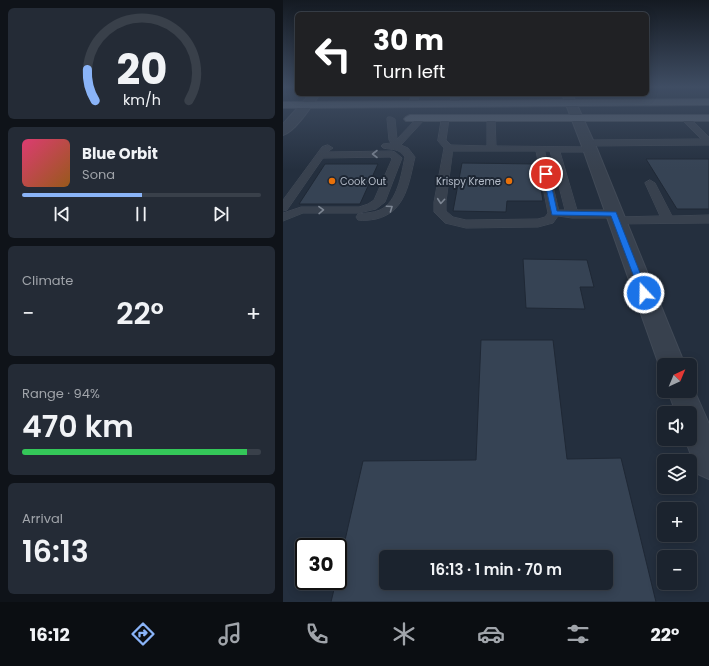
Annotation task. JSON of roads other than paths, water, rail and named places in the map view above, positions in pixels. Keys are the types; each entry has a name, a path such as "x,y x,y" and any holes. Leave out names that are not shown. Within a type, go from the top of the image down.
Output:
{"main road":[{"path":"376,120 709,118"},
{"path":"289,120 309,120"}],"street":[{"path":"576,114 669,358"},
{"path":"283,131 289,120"},
{"path":"685,398 709,463"}],"lane":[{"path":"686,118 709,142"},
{"path":"395,145 421,119"},
{"path":"445,119 442,141 449,148 554,148 709,142"},
{"path":"491,119 492,148"},
{"path":"391,120 395,145"},
{"path":"283,208 325,149 337,146 395,145 405,150 410,157 399,200 391,208 380,214 365,217 283,218"},
{"path":"449,148 440,202 440,212 449,220 466,224 538,223 549,220 554,213 540,148"},
{"path":"554,148 572,214"},
{"path":"283,218 301,210 359,210 372,207 379,202 397,158 392,154 321,155"},
{"path":"649,183 667,219"},
{"path":"554,213 615,217 709,219"}],"place":[{"name":"Cook Out","path":"332,181"},
{"name":"Krispy Kreme","path":"509,181"}]}
